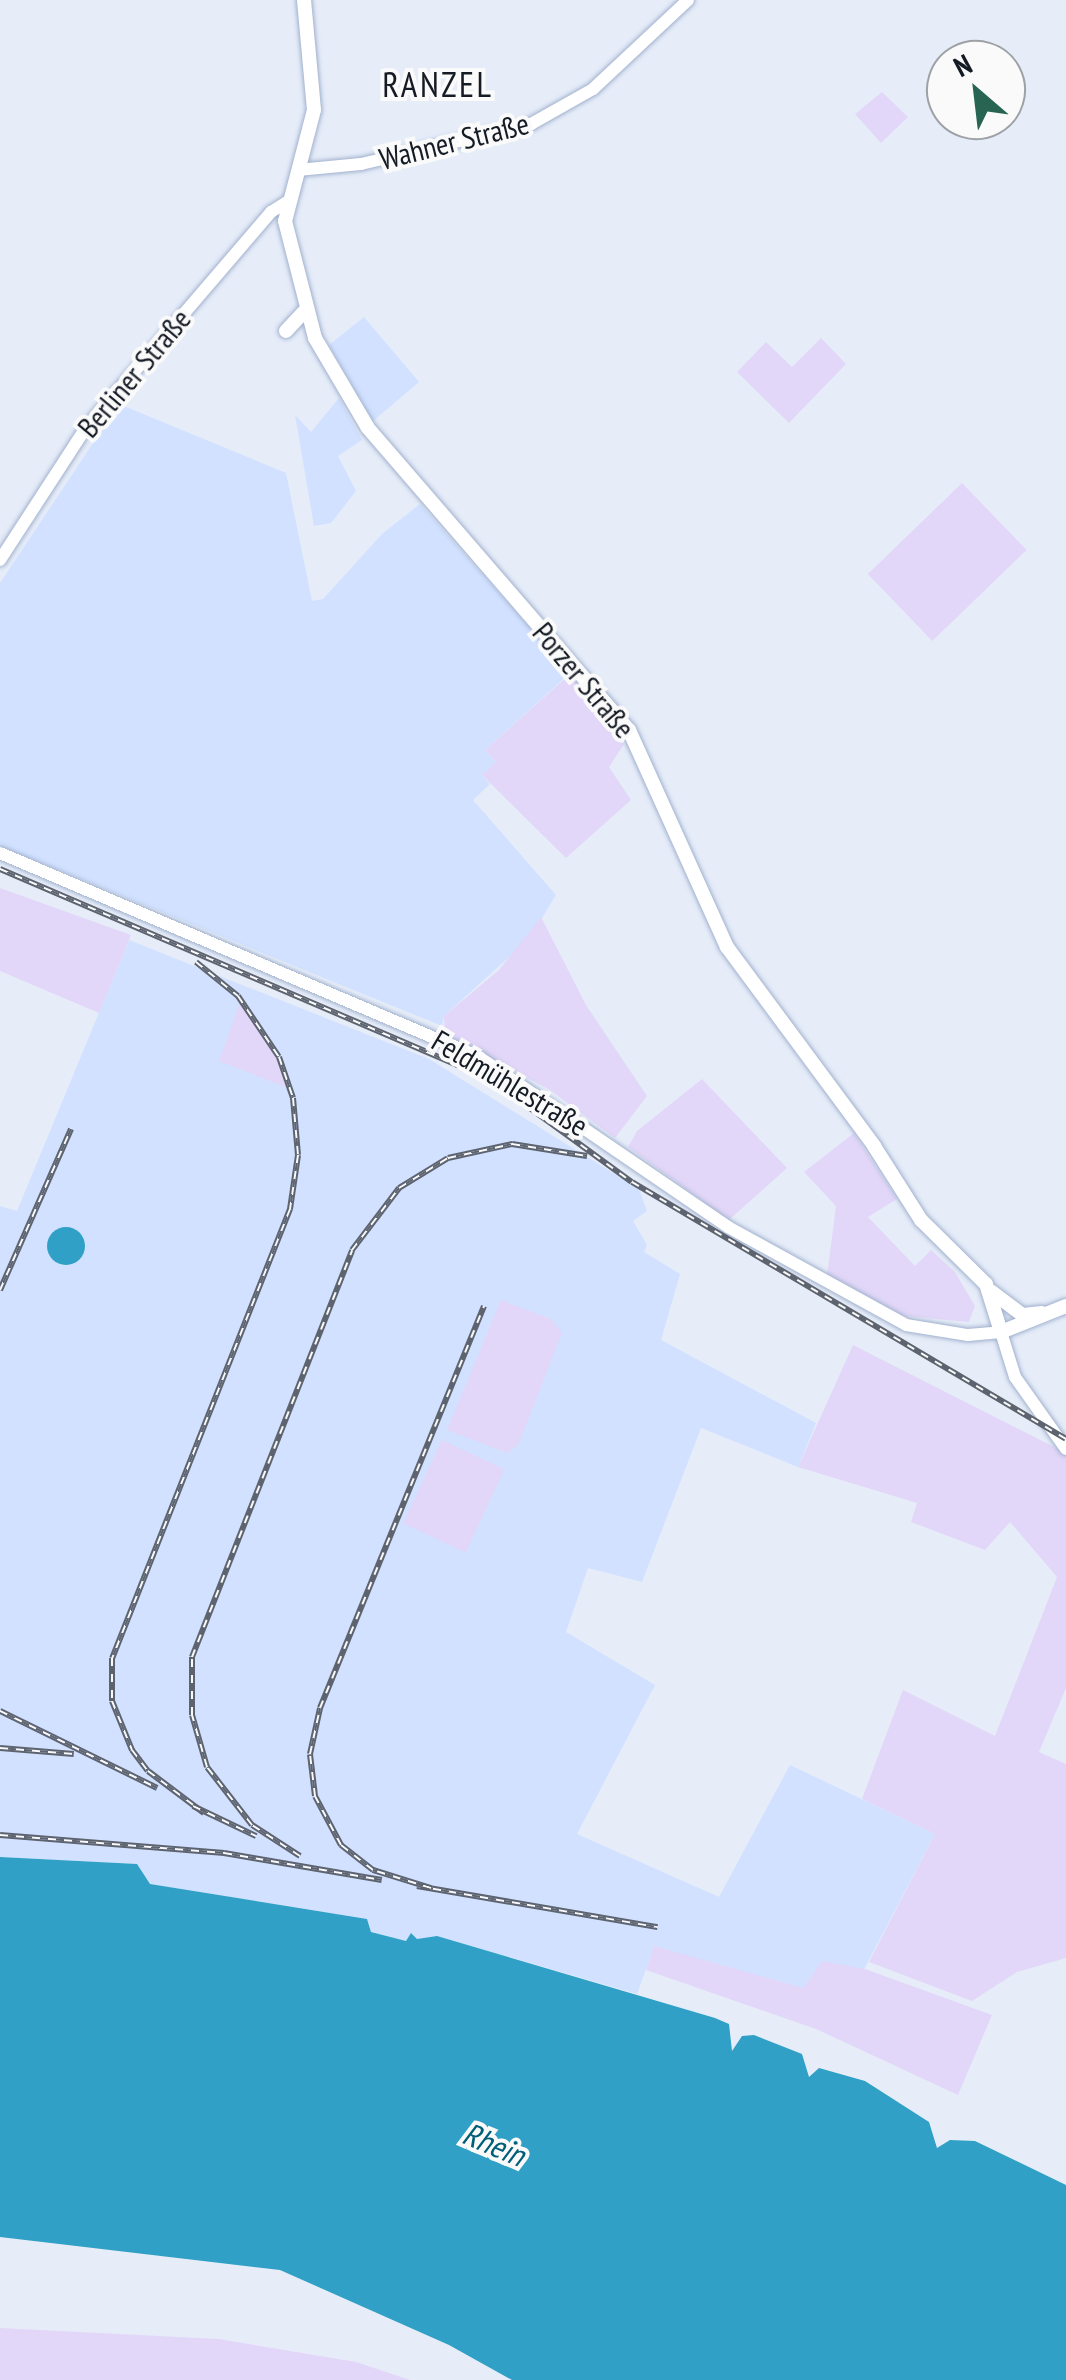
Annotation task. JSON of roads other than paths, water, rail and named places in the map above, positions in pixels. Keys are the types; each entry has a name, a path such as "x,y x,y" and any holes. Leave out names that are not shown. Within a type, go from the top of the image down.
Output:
{"main road":[{"name":"Porzer Straße","path":"304,0 315,90 287,202 288,244 304,312 368,428 630,730 712,919 744,974 874,1146 921,1220 990,1290 1001,1332"},
{"path":"286,331 304,312"},
{"path":"990,1290 1023,1315 1064,1307"},
{"path":"1001,1332 1064,1307"}],"street":[{"name":"Wahner Straße","path":"298,170 389,158 548,116 593,89 688,0"},
{"name":"Berliner Straße","path":"0,560 85,429 271,212 287,202"},
{"name":"Feldmühlestraße","path":"0,854 478,1057 728,1227 906,1325 968,1335 1001,1332"},
{"path":"1001,1332 1015,1377 1066,1449"}],"water":[{"path":"66,1227 79,1233 85,1246 79,1259 66,1265 53,1259 47,1246 53,1233"},
{"name":"Rhein","path":"0,1857 137,1864 150,1884 367,1919 371,1932 406,1941 411,1933 417,1939 437,1936 715,2018 729,2024 732,2051 742,2036 754,2035 802,2054 809,2077 819,2068 865,2081 929,2122 937,2148 950,2140 975,2141 1066,2185 1066,2380 512,2380 449,2345 280,2270 0,2237"}],"railway":[{"path":"0,869 490,1079 632,1182 1066,1439"},
{"path":"196,962 238,996 279,1057 293,1098 298,1155 290,1209 112,1658 112,1701 132,1750 148,1771 204,1813"},
{"path":"0,1290 71,1129"},
{"path":"300,1856 252,1825 207,1767 192,1715 192,1657 352,1250 399,1188 448,1158 512,1144 587,1156"},
{"path":"431,1888 373,1870 341,1845 315,1796 310,1754 320,1708 484,1306"},
{"path":"0,1711 157,1788"},
{"path":"0,1748 74,1754"},
{"path":"193,1806 256,1836"},
{"path":"0,1835 224,1853 382,1880"},
{"path":"417,1886 658,1927"}],"district":[{"name":"RANZEL","path":"438,84"}]}
